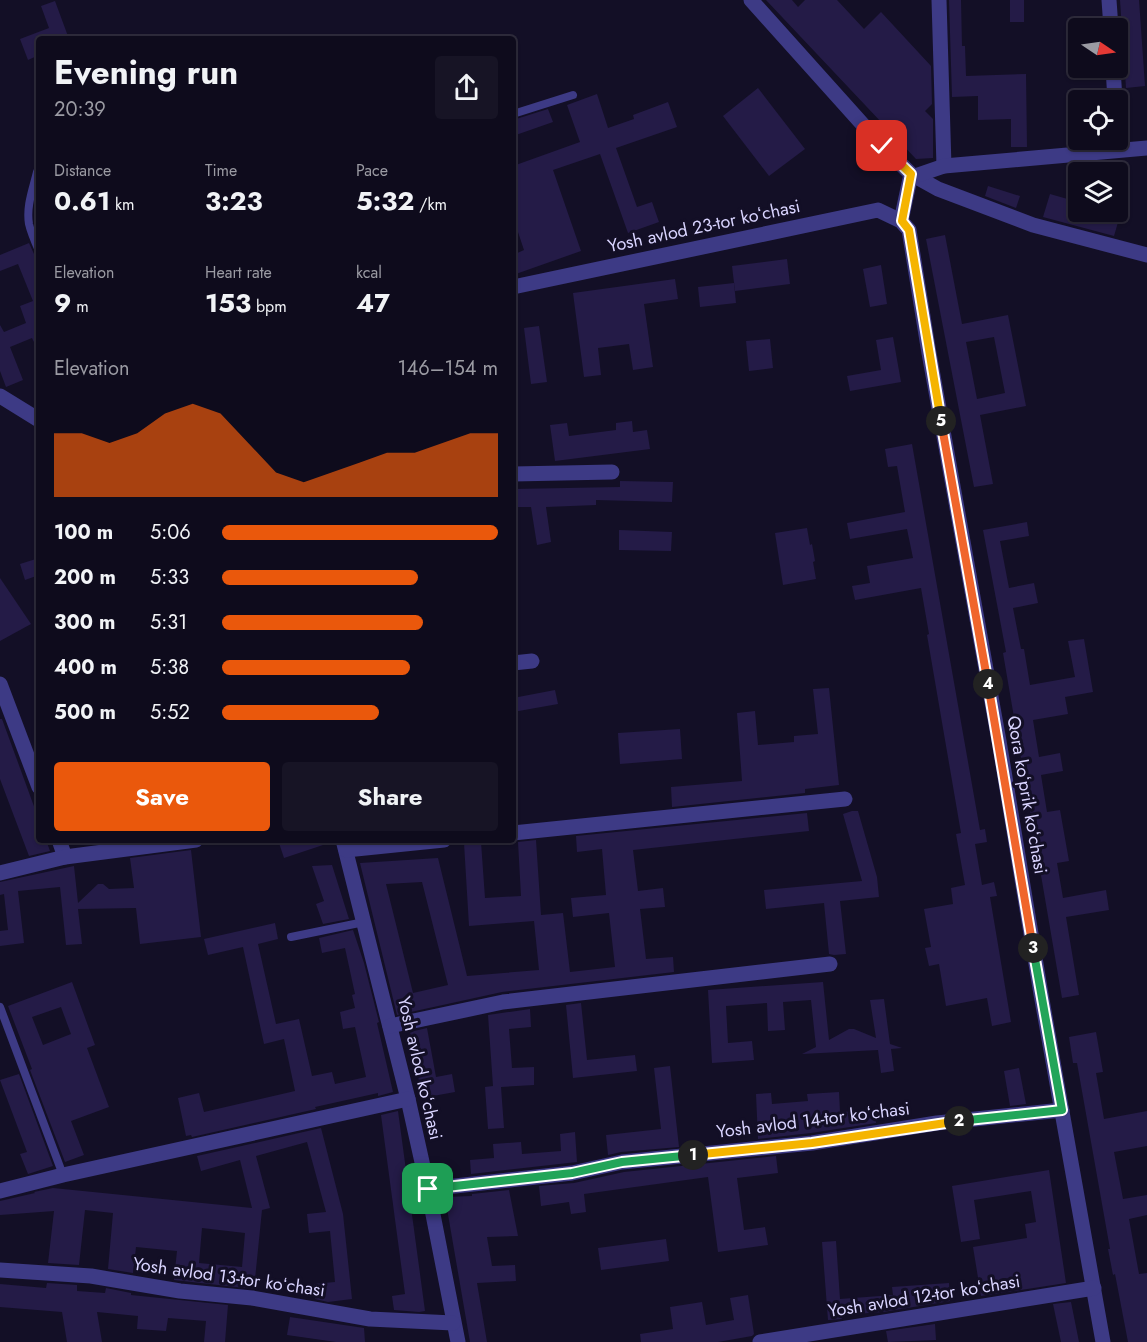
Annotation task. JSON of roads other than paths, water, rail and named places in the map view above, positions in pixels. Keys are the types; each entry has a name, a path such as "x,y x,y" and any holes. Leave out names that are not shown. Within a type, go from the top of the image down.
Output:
{"street":[{"path":"751,0 911,180 1033,225 1147,255"},
{"path":"939,0 944,166"},
{"path":"1109,0 1110,18"},
{"path":"1128,146 1147,148"},
{"path":"911,180 944,166 1076,150"},
{"path":"902,215 911,180"},
{"name":"Yosh avlod 23-tor koʻchasi","path":"516,286 867,211 878,210 902,215"},
{"name":"Qora koʻprik koʻchasi","path":"902,215 909,230 1103,1342"},
{"path":"0,396 36,418"},
{"path":"516,474 612,472"},
{"path":"516,663 532,661"},
{"path":"0,684 36,779"},
{"path":"516,833 845,798"},
{"path":"60,843 65,856"},
{"path":"0,873 65,856 171,843"},
{"path":"344,845 384,843"},
{"name":"Yosh avlod koʻchasi","path":"344,845 408,1099 458,1342"},
{"path":"390,1026 503,1002 830,964"},
{"path":"0,1191 408,1099"},
{"name":"Yosh avlod 14-tor koʻchasi","path":"428,1189 572,1173 622,1162 812,1143 937,1123 1062,1110"},
{"name":"Yosh avlod 13-tor koʻchasi","path":"0,1270 91,1276 180,1291 252,1298 370,1319 453,1323"},
{"name":"Yosh avlod 12-tor koʻchasi","path":"760,1342 1095,1288"}],"lane":[{"path":"516,113 573,95"},
{"path":"36,176 28,217 36,243"},
{"path":"291,937 364,922"},
{"path":"0,1007 63,1175"}]}
